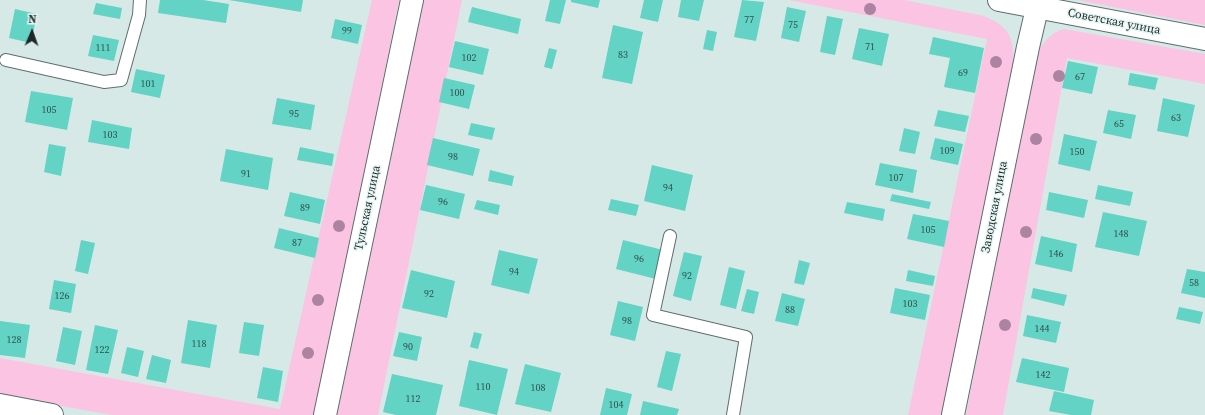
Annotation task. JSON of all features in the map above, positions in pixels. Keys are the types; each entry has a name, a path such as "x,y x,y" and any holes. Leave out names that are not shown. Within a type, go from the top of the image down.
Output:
{"street":[{"name":"Тульская улица","path":"325,415 412,0"},
{"name":"Советская улица","path":"999,0 1038,4 1205,39"},
{"name":"Заводская улица","path":"954,415 1038,4"},
{"path":"0,405 52,415"}],"lane":[{"path":"6,60 104,82 121,80 139,15 140,0"},
{"path":"670,236 653,315 746,337 733,415"}],"shaded area":[{"path":"372,0 399,0 316,415 112,415 0,395 0,358 280,409"},
{"path":"422,0 462,0 378,415 337,415"},
{"path":"789,0 904,0 984,16 1000,24 1005,29 1012,41 1013,66 943,415 908,415 987,39"},
{"path":"1079,0 1205,0 1205,25 1082,1"},
{"path":"1064,29 1205,54 1205,84 1067,58 1003,415 966,415 1036,53 1052,35 1059,30"}],"building":[{"path":"160,0 203,0 229,4 226,23 158,13"},
{"path":"229,0 303,0 301,12"},
{"path":"550,0 566,0 560,24 545,21"},
{"path":"571,0 600,0 598,8 571,2"},
{"path":"644,0 663,0 658,22 640,18"},
{"path":"681,0 704,0 699,21 678,17"},
{"path":"742,0 764,2 756,41 734,37"},
{"path":"96,3 122,8 120,19 93,14"},
{"path":"472,7 521,19 518,34 468,22"},
{"path":"787,7 806,11 799,42 781,38"},
{"path":"15,9 37,14 31,43 9,38"},
{"path":"827,16 843,19 835,55 820,52"},
{"path":"335,19 362,25 358,44 331,38"},
{"path":"613,25 643,32 632,84 602,78"},
{"path":"859,28 889,34 882,66 852,59"},
{"path":"707,30 717,32 713,51 703,49"},
{"path":"93,35 119,40 114,61 88,56"},
{"path":"933,37 984,48 975,93 944,87 950,58 929,54"},
{"path":"455,41 489,49 483,75 449,67"},
{"path":"549,48 557,50 552,69 544,67"},
{"path":"1068,61 1098,67 1092,94 1062,88"},
{"path":"136,69 165,75 160,98 131,92"},
{"path":"1130,73 1158,78 1155,90 1128,85"},
{"path":"444,78 475,85 469,109 439,102"},
{"path":"31,91 73,98 67,130 25,122"},
{"path":"277,98 315,105 311,130 272,124"},
{"path":"1163,98 1195,105 1188,137 1157,131"},
{"path":"938,110 969,116 965,132 934,126"},
{"path":"1108,110 1136,115 1131,139 1103,133"},
{"path":"92,120 132,128 129,149 88,142"},
{"path":"471,123 495,128 492,140 468,135"},
{"path":"904,128 920,132 915,154 899,151"},
{"path":"1064,134 1097,141 1090,171 1058,164"},
{"path":"433,138 480,149 473,176 427,165"},
{"path":"935,138 963,144 958,165 930,159"},
{"path":"49,144 66,147 61,176 44,172"},
{"path":"300,147 334,154 332,166 297,160"},
{"path":"226,149 273,158 268,190 220,181"},
{"path":"880,163 917,170 913,193 875,185"},
{"path":"652,165 693,175 685,211 644,201"},
{"path":"490,170 514,176 512,186 488,181"},
{"path":"426,185 465,194 459,219 420,210"},
{"path":"1098,185 1133,192 1130,206 1095,199"},
{"path":"290,192 325,200 320,224 284,216"},
{"path":"1049,192 1088,200 1084,218 1046,210"},
{"path":"892,194 931,202 929,209 890,201"},
{"path":"611,199 639,205 636,216 608,210"},
{"path":"477,200 500,205 498,215 474,209"},
{"path":"847,202 885,209 883,221 844,213"},
{"path":"1103,212 1147,221 1139,256 1095,247"},
{"path":"913,214 949,221 944,247 907,239"},
{"path":"279,228 319,238 315,258 274,248"},
{"path":"1041,236 1077,244 1072,272 1035,264"},
{"path":"81,240 95,243 88,274 75,271"},
{"path":"623,240 663,250 656,279 616,269"},
{"path":"499,250 538,259 529,294 491,285"},
{"path":"684,252 702,256 691,301 673,296"},
{"path":"799,260 810,263 804,285 794,283"},
{"path":"729,267 745,271 736,309 720,305"},
{"path":"1187,269 1205,272 1205,298 1181,293"},
{"path":"411,270 455,281 447,318 402,308"},
{"path":"908,270 935,276 933,286 906,281"},
{"path":"54,280 76,284 71,313 49,309"},
{"path":"895,288 930,295 925,320 890,313"},
{"path":"1033,288 1067,295 1064,306 1031,298"},
{"path":"747,289 759,292 754,314 741,311"},
{"path":"782,293 805,299 798,326 775,321"},
{"path":"618,301 643,307 635,341 610,335"},
{"path":"1179,307 1203,312 1200,324 1176,319"},
{"path":"1027,315 1061,322 1056,343 1023,336"},
{"path":"188,320 217,325 210,368 181,363"},
{"path":"0,321 30,325 25,358 0,355"},
{"path":"244,322 264,325 259,356 239,353"},
{"path":"95,325 118,330 108,374 86,370"},
{"path":"63,327 82,331 75,365 56,361"},
{"path":"399,332 422,337 417,361 393,356"},
{"path":"474,332 482,334 478,349 470,347"},
{"path":"127,347 144,351 138,377 121,373"},
{"path":"666,351 681,354 672,391 657,387"},
{"path":"152,355 171,360 166,383 146,379"},
{"path":"1022,358 1069,368 1064,392 1016,382"},
{"path":"469,360 508,369 497,415 459,406"},
{"path":"525,364 561,373 551,412 515,404"},
{"path":"263,367 283,371 278,402 257,398"},
{"path":"392,374 443,385 436,415 396,415 383,412"},
{"path":"606,388 632,394 627,415 600,415"},
{"path":"1054,391 1094,400 1091,415 1071,415 1049,411"},
{"path":"643,401 679,409 677,415 640,415"}]}
